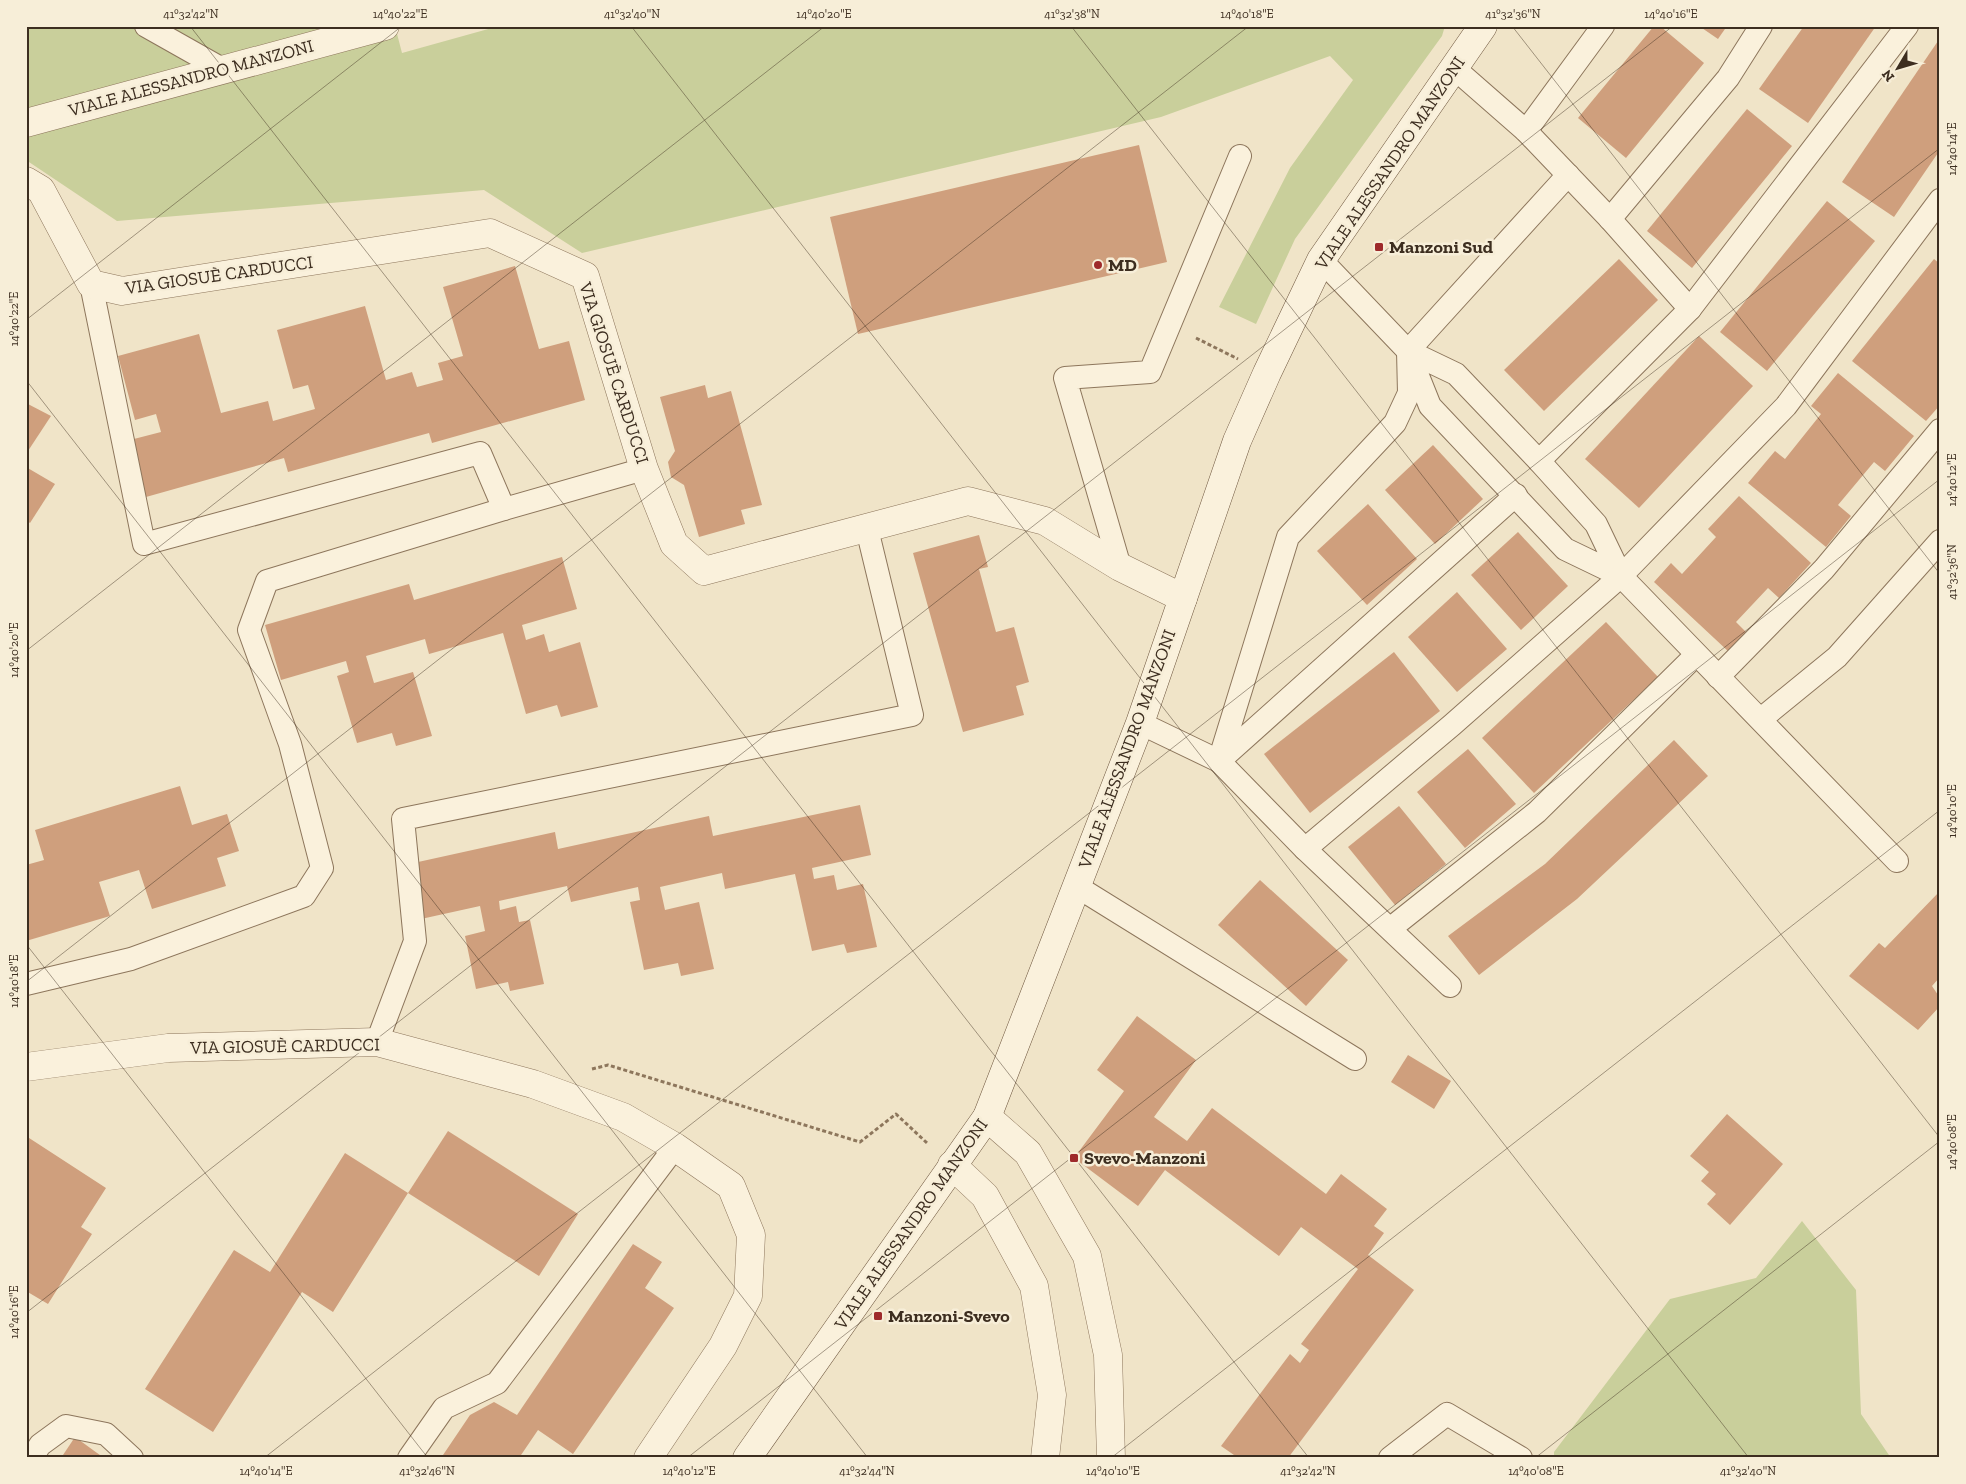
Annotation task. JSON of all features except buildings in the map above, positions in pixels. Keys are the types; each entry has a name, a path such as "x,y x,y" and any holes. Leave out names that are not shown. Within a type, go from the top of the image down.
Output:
{"street":[{"name":"VIALE ALESSANDRO MANZONI","path":"26,123 385,26"},
{"name":"VIALE ALESSANDRO MANZONI","path":"747,1458 987,1117 1140,723 1237,441 1267,373 1321,260 1483,26"},
{"path":"26,181 41,190 91,284"},
{"name":"VIA GIOSUÈ CARDUCCI","path":"91,284 122,292 490,234 585,276 644,469 674,544 704,571 968,501 1045,521 1120,567 1183,598"},
{"name":"VIA GIOSUÈ CARDUCCI","path":"26,1067 168,1048 376,1042 533,1084 623,1117 675,1147 731,1186 751,1235 748,1296 723,1346 648,1458"},
{"path":"987,1117 1028,1153 1087,1256 1108,1355 1111,1458"},
{"path":"952,1165 984,1196 1034,1286 1052,1395 1045,1458"}],"lane":[{"path":"146,26 224,70"},
{"path":"1526,131 1603,26"},
{"path":"1610,219 1728,78 1760,26"},
{"path":"1539,461 1690,309 1907,26"},
{"path":"1454,68 1526,131 1610,219 1690,309"},
{"path":"1120,567 1065,378 1150,372 1240,156"},
{"path":"1219,761 1288,537 1395,423 1409,393 1408,351 1568,175"},
{"path":"1305,849 1452,725 1622,576 1786,406 1940,200"},
{"path":"1321,260 1408,351 1456,374 1596,524 1622,576 1696,656 1761,719 1897,861"},
{"path":"91,284 144,544 480,453 504,509"},
{"path":"1408,351 1430,406 1516,495 1565,550 1622,576"},
{"path":"1718,677 1824,569 1940,430"},
{"path":"26,984 131,959 304,896 322,868 290,744 249,630 267,581 504,509 644,469"},
{"path":"1219,761 1516,495"},
{"path":"376,1042 415,941 403,819 912,715 867,529"},
{"path":"1761,719 1837,656 1940,541"},
{"path":"1391,928 1537,812 1696,656"},
{"path":"1140,723 1219,761 1305,849 1391,928 1450,986"},
{"path":"1076,886 1355,1059"},
{"path":"409,1458 444,1408 498,1383 675,1147"},
{"path":"1390,1458 1447,1414 1521,1458"},
{"path":"32,1458 40,1445 66,1426 106,1434 132,1458"}],"path":[{"path":"1170,325 1267,373"},
{"path":"608,1064 860,1142 896,1114 952,1165"}],"green space":[{"path":"26,26 395,26 402,53 499,26 1445,26 1442,36 1295,239 1256,324 1219,307 1290,168 1353,80 1330,56 1161,117 582,253 484,190 117,221 26,160"},
{"path":"1802,1221 1856,1290 1861,1414 1891,1458 1554,1458 1554,1452 1670,1299 1756,1278"}],"place":[{"name":"Manzoni Sud","path":"1379,247"},
{"name":"MD","path":"1098,265"},
{"name":"Svevo-Manzoni","path":"1074,1158"},
{"name":"Manzoni-Svevo","path":"878,1316"}]}
